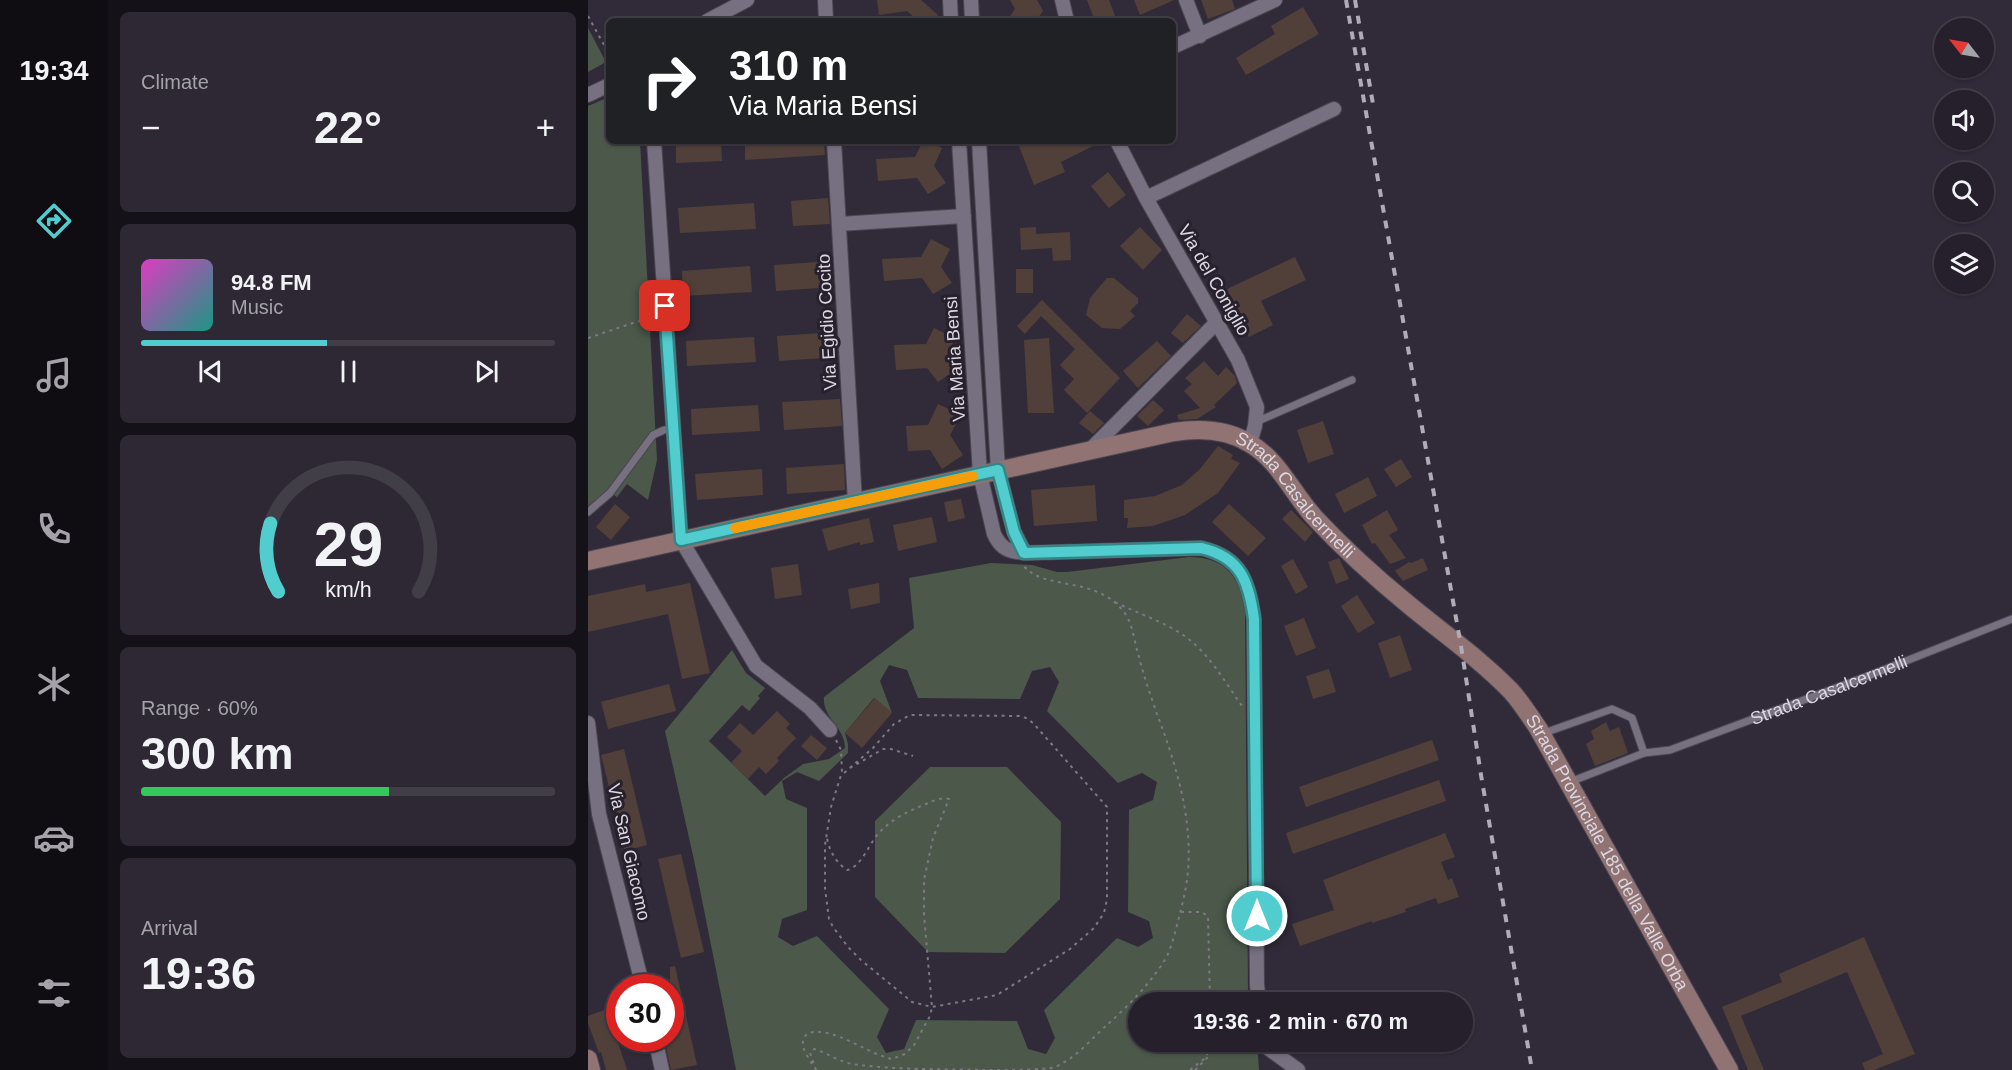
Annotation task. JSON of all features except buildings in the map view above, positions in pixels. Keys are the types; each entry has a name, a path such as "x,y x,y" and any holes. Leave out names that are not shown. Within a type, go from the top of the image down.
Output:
{"main road":[{"name":"Strada Casalcermelli","path":"588,561 1090,450 1174,432 1194,430 1228,434 1250,443 1275,463 1302,502 1336,541 1466,651"},
{"name":"Strada Provinciale 185 della Valle Orba","path":"1466,651 1512,692 1541,734 1729,1070"},
{"path":"588,1059 591,1070"}],"street":[{"path":"713,18 747,0"},
{"path":"825,0 826,18"},
{"path":"950,0 951,18"},
{"path":"971,0 972,18"},
{"path":"1062,0 1066,18"},
{"path":"1186,0 1200,36"},
{"path":"1176,46 1275,0"},
{"path":"588,95 606,86"},
{"path":"1146,198 1334,109"},
{"path":"654,144 681,540 756,666 810,708 830,730"},
{"name":"Via Egidio Cocito","path":"834,144 855,502"},
{"name":"Via Maria Bensi","path":"959,144 994,534 999,543 1009,552"},
{"name":"Via Maria Bensi","path":"979,144 989,472 1024,553"},
{"name":"Via del Coniglio","path":"1119,144 1146,198 1238,360 1257,407 1256,422 1250,443"},
{"path":"839,224 964,216"},
{"path":"1090,450 1217,322"},
{"path":"1009,552 1201,548 1214,551 1226,558 1245,579 1251,592 1254,619 1258,992"},
{"name":"Via San Giacomo","path":"588,723 599,814 640,974"},
{"path":"658,1052 662,1070"},
{"path":"1273,1052 1298,1070"}],"lane":[{"path":"1256,422 1352,380"},
{"path":"588,512 609,493 653,435 664,430"},
{"name":"Strada Casalcermelli","path":"1568,783 1644,753 1670,750 2012,619"},
{"path":"1541,734 1612,709 1632,718 1644,753"}],"path":[{"path":"588,16 606,49"},
{"path":"588,338 657,315"},
{"path":"1009,552 1018,556 1026,570 1041,578 1083,586 1154,619 1188,639 1211,662 1244,708"},
{"path":"815,1070 810,1056 814,1049 833,1059 877,1068 1043,1070 1057,1066 1076,1053 1116,1017 1148,982 1168,954 1187,885 1187,831 1179,781 1128,619 1108,598"},
{"path":"910,715 1019,716 1033,723 1107,807 1107,899 1104,913 1094,928 1070,949 997,995 932,1007 912,1002 848,947 833,927 827,913 826,829 831,807 844,773 873,748 894,724 910,715"},
{"path":"830,730 841,750 841,778"},
{"path":"844,773 883,749 891,748 913,756"},
{"path":"815,1070 803,1049 802,1039 808,1032 821,1032 838,1037 892,1059 905,1054 925,1028 932,1007 924,925 924,880 931,844 949,799 943,798 929,802 894,820 878,834 851,869 843,867 833,854 828,844 826,829"},
{"path":"1180,912 1199,912 1208,915 1210,992"},
{"path":"1190,1070 1206,1057 1208,1052"},
{"path":"1195,1070 1209,1058 1210,1052"}],"green space":[{"path":"588,28 606,62 588,72"},
{"path":"606,98 606,144 640,144 657,460 648,500 627,484 617,497 608,491 588,509 588,106"},
{"path":"1189,557 1212,560 1221,564 1234,577 1239,586 1245,608 1248,992 1128,992 1128,1052 1258,1052 1259,1070 736,1070 694,860 665,731 732,650 746,673 765,688 749,711 742,705 709,741 765,796 784,778 803,764 829,759 845,748 841,734 826,711 824,697 914,628 909,578 991,563 1032,565 1057,572","holes":["889,665 907,670 918,698 1020,699 1032,671 1050,667 1059,682 1047,711 1118,783 1142,773 1157,782 1153,800 1129,810 1128,912 1149,921 1153,938 1138,947 1117,938 1044,1010 1055,1038 1046,1054 1028,1049 1017,1021 916,1020 904,1049 886,1053 877,1037 889,1009 817,936 793,946 778,937 782,919 807,910 807,808 786,799 782,781 797,772 819,781 848,753 845,733 874,698 892,713 880,681"]},
{"path":"930,767 1007,767 1061,822 1060,899 1005,953 928,952 875,897 875,821"}],"railway":[{"path":"1346,0 1461,646 1532,1070"},
{"path":"1355,0 1373,104"}],"slow traffic":[{"path":"735,528 973,476"}],"route":[{"path":"665,306 681,540 998,470 1014,532 1024,553 1201,548 1214,551 1237,567 1251,592 1254,619 1257,916"}]}
